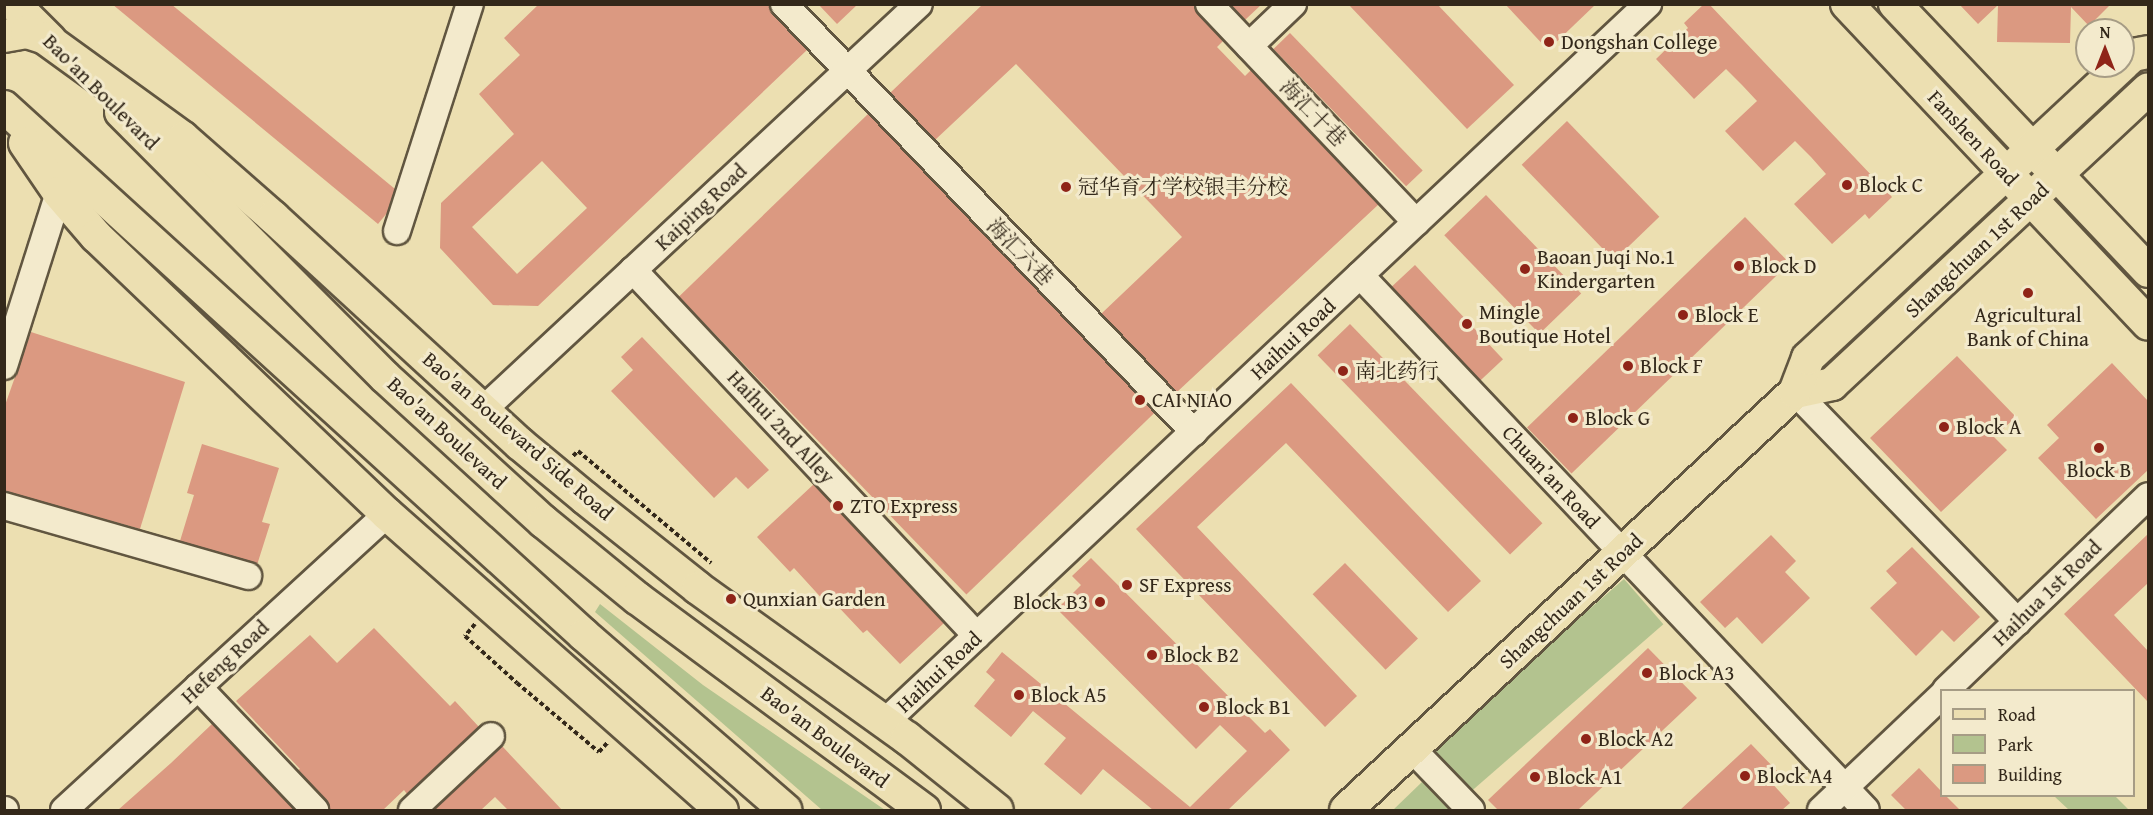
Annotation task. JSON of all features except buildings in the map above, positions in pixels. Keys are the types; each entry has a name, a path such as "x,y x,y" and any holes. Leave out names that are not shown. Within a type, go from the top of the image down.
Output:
{"main road":[{"name":"Bao'an Boulevard","path":"14,4 385,377 544,522 637,598 924,810"},
{"name":"Fanshen Road","path":"1847,4 2148,323"},
{"name":"Fanshen Road","path":"1895,4 2148,271"},
{"path":"4,36 27,32 38,34 54,44"},
{"name":"Bao'an Boulevard Side Road","path":"54,44 183,138 520,444 698,588 885,722 997,810"},
{"name":"Shangchuan 1st Road","path":"1346,810 1795,392 1808,358 2108,78"},
{"name":"Shangchuan 1st Road","path":"1795,392 1832,384 2148,90"},
{"path":"1990,104 2005,116 2021,122 2038,124 2073,110"},
{"path":"4,107 584,635 785,810"},
{"path":"4,113 59,193 96,236 387,514 722,810"},
{"path":"1961,215 1979,183 1981,164 1976,146 1965,129"},
{"path":"2096,138 2085,160 2082,186 2087,201 2099,219"},
{"path":"1989,238 2025,225 2043,226 2078,249"},
{"path":"302,294 387,321"},
{"path":"520,444 637,598"},
{"path":"458,577 584,635"},
{"path":"692,783 706,810"}],"street":[{"path":"397,231 470,4"},
{"name":"海汇六巷","path":"784,4 846,72 1194,432"},
{"name":"Kaiping Road","path":"484,409 919,4"},
{"name":"海汇十巷","path":"1209,4 1416,222"},
{"path":"1249,46 1293,4"},
{"name":"Haihui Road","path":"885,722 1648,4"},
{"path":"4,366 59,193"},
{"name":"Haihui 2nd Alley","path":"633,270 977,636"},
{"name":"Chuan’an Road","path":"1360,275 1866,810"},
{"path":"1795,392 2018,622"},
{"name":"Haihua 1st Road","path":"1947,689 2148,496"},
{"path":"4,506 248,576"},
{"name":"Hefeng Road","path":"64,810 387,514"},
{"path":"198,687 315,810"},
{"path":"1821,810 1940,696"},
{"path":"412,810 491,736"},
{"path":"1412,749 1471,810"}],"path":[{"path":"585,457 706,558"},
{"path":"475,624 465,636 470,641 599,753 609,741"}],"green space":[{"path":"1624,579 1663,624 1470,792 1431,747"},
{"path":"600,604 703,685 885,810 822,810 595,612"},
{"path":"1422,782 1449,810 1393,810"},
{"path":"2055,797 2116,797 2129,810 2069,810"}],"place":[{"name":"Dongshan College","path":"1549,42"},
{"name":"Block C","path":"1847,185"},
{"name":"冠华育才学校银丰分校","path":"1066,187"},
{"name":"Block D","path":"1739,266"},
{"name":"Baoan Juqi No.1 Kindergarten","path":"1525,269"},
{"name":"Agricultural Bank of China","path":"2028,293"},
{"name":"Block E","path":"1683,315"},
{"name":"Mingle Boutique Hotel","path":"1467,324"},
{"name":"Block F","path":"1628,366"},
{"name":"南北药行","path":"1343,371"},
{"name":"CAI NIAO","path":"1140,400"},
{"name":"Block G","path":"1573,418"},
{"name":"Block A","path":"1944,427"},
{"name":"Block B","path":"2099,448"},
{"name":"ZTO Express","path":"838,506"},
{"name":"SF Express","path":"1127,585"},
{"name":"Qunxian Garden","path":"731,599"},
{"name":"Block B3","path":"1100,602"},
{"name":"Block B2","path":"1152,655"},
{"name":"Block A3","path":"1647,673"},
{"name":"Block A5","path":"1019,695"},
{"name":"Block B1","path":"1204,707"},
{"name":"Block A2","path":"1586,739"},
{"name":"Block A4","path":"1745,776"},
{"name":"Block A1","path":"1535,777"}]}
